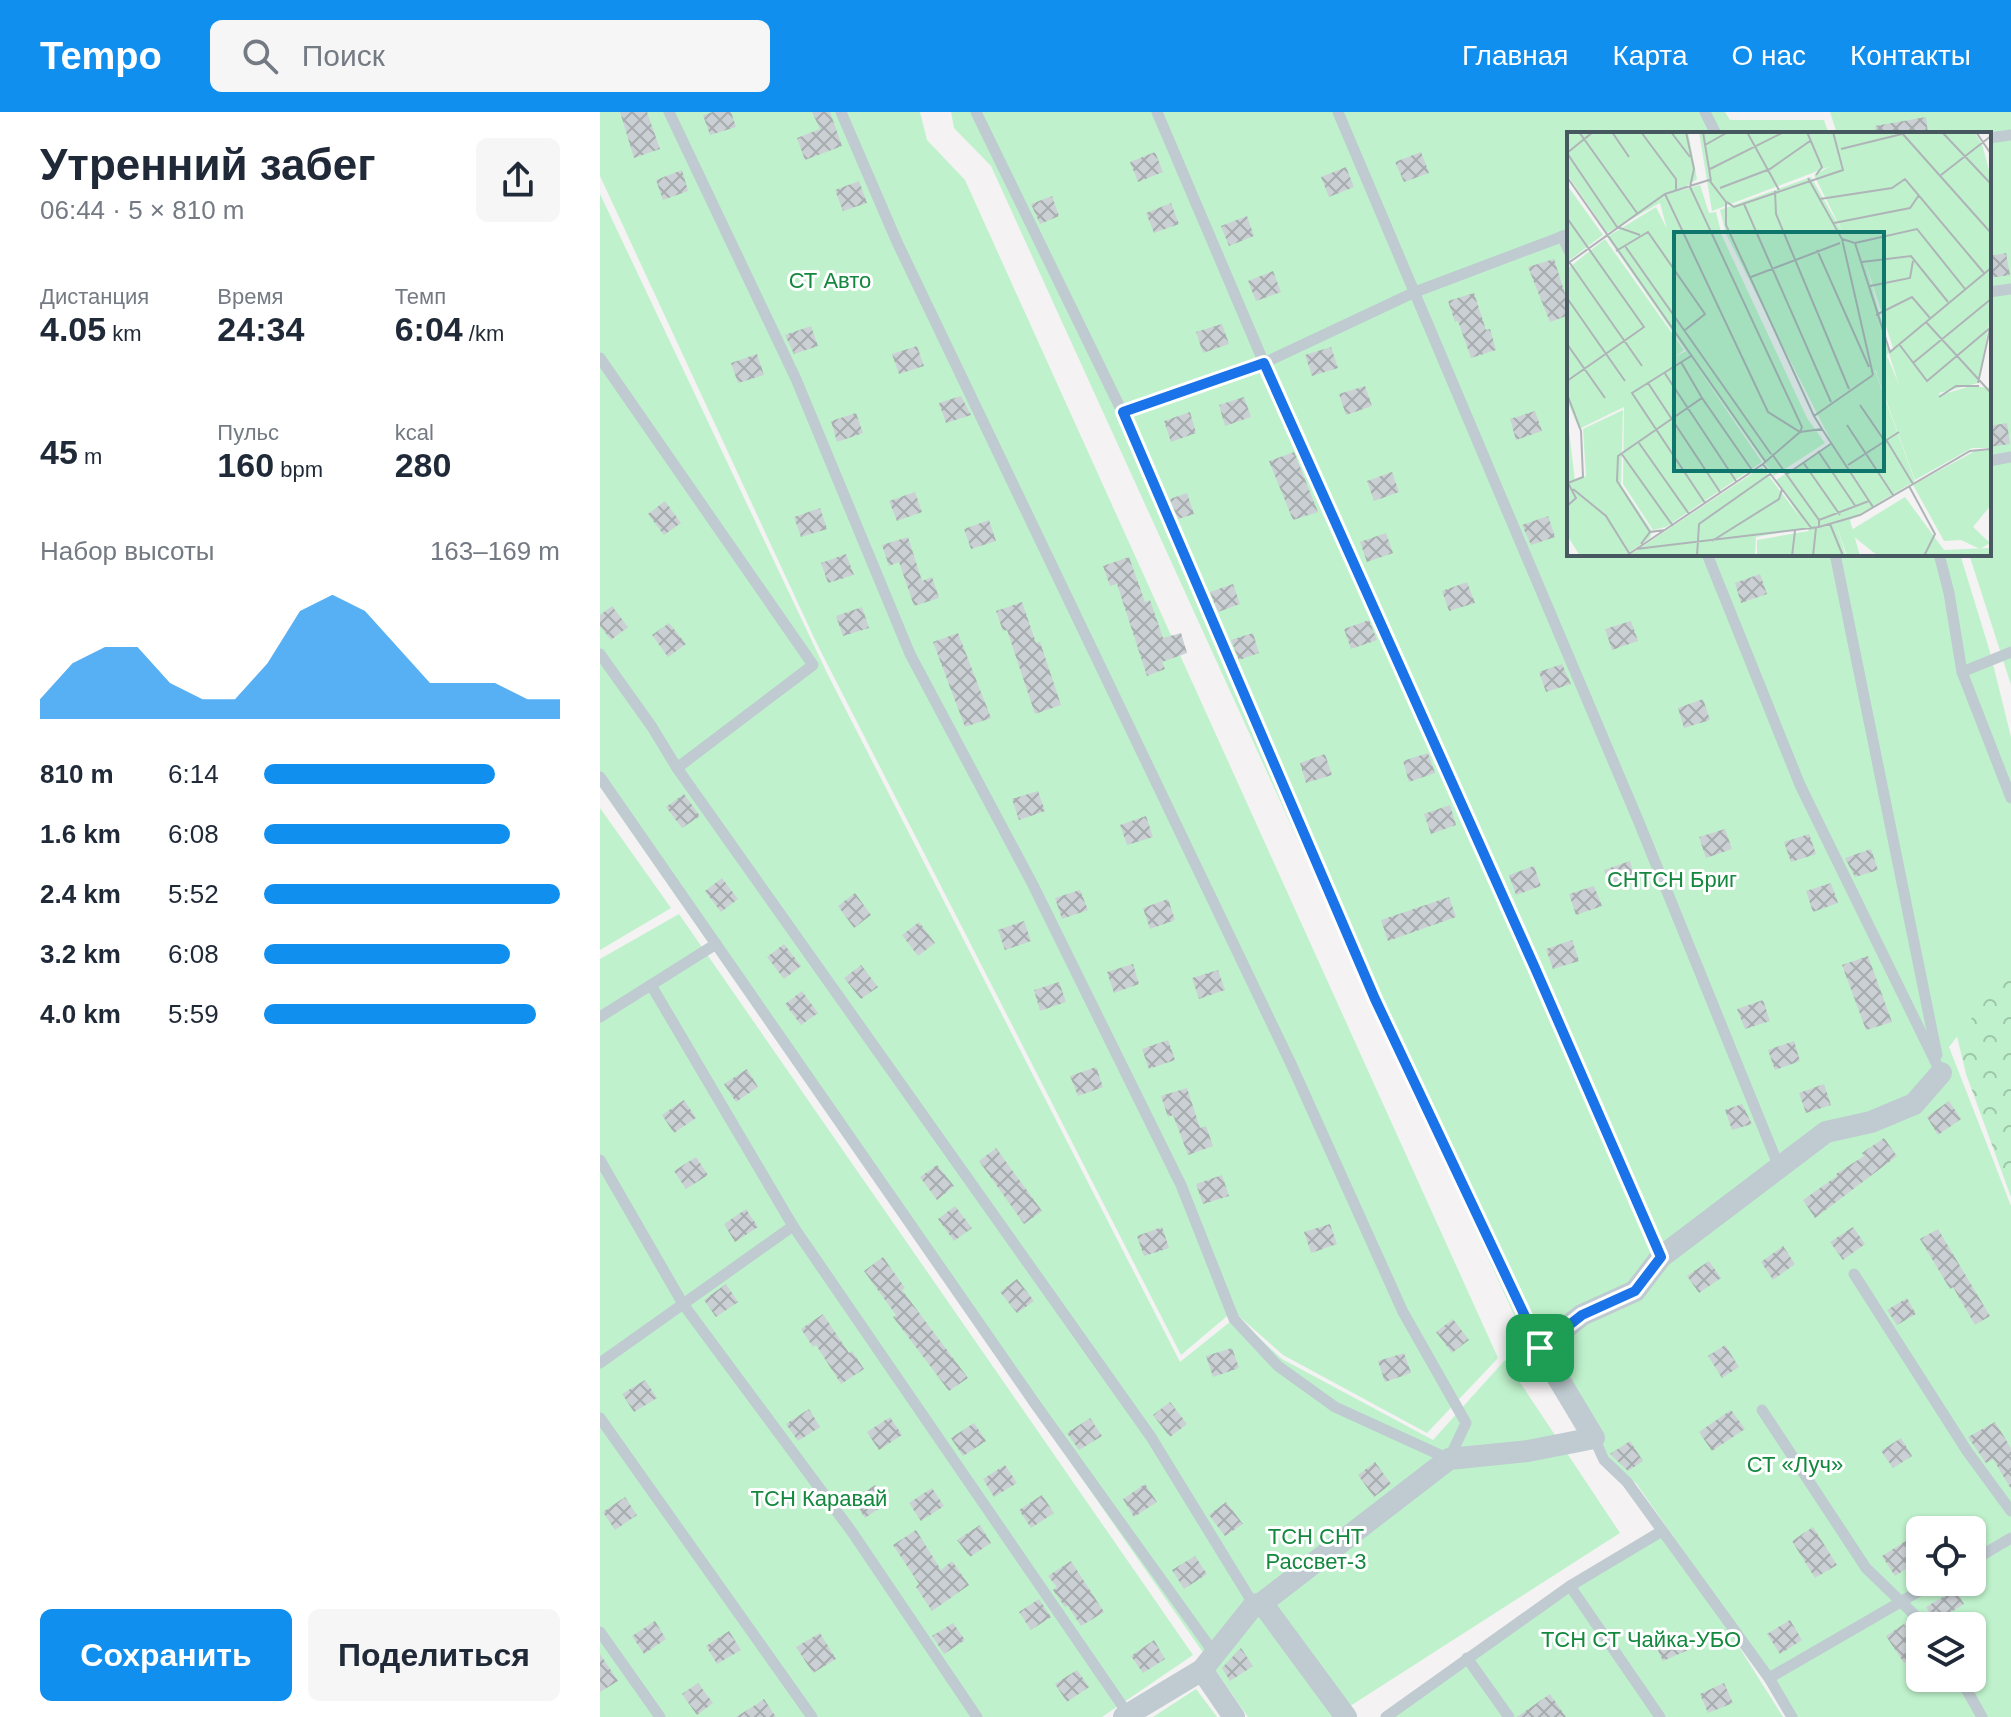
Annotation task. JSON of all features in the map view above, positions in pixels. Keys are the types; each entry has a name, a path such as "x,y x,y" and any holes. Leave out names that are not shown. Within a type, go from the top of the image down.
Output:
{"street":[{"path":"1126,1715 1208,1661 1258,1604 1449,1459 1528,1451 1594,1438 1540,1348 1582,1315 1635,1291 1661,1257 1826,1132 1871,1122 1914,1104 1941,1073"},
{"path":"1258,1604 1346,1717"},
{"path":"1208,1661 1234,1717"}],"lane":[{"path":"669,112 796,379 910,654 1033,885 1181,1185 1234,1319 1278,1366 1335,1407 1449,1459 1466,1423 1403,1312 1292,1066 897,242 841,112"},
{"path":"976,112 1123,412 1375,999 1540,1348"},
{"path":"1157,112 1264,363 1661,1257"},
{"path":"1338,112 1625,791 1779,1167"},
{"path":"1705,112 1715,132"},
{"path":"1991,138 2011,135"},
{"path":"1123,412 1264,363 1415,292 1566,235"},
{"path":"1991,292 2011,289"},
{"path":"600,358 813,665 677,768"},
{"path":"1991,461 2011,457"},
{"path":"1708,556 1800,785 1941,1073"},
{"path":"1835,556 1941,1073"},
{"path":"1940,556 1962,672 2011,798"},
{"path":"1962,672 2011,652"},
{"path":"600,654 677,768 1142,1424 1258,1604"},
{"path":"600,777 1036,1405 1208,1661"},
{"path":"600,1017 716,944"},
{"path":"651,985 793,1226 1126,1715"},
{"path":"600,1160 683,1304 852,1532 977,1717"},
{"path":"600,1363 793,1226"},
{"path":"1854,1274 1967,1451 2011,1511"},
{"path":"1762,1410 1866,1568 1911,1612"},
{"path":"600,1418 812,1717"},
{"path":"1594,1438 1604,1460 1627,1482 1769,1678 1792,1717"},
{"path":"1386,1717 1570,1586 1662,1531"},
{"path":"1986,1553 2011,1538"},
{"path":"1570,1586 1660,1717"},
{"path":"1769,1678 1911,1596"},
{"path":"600,1632 660,1717"},
{"path":"1467,1658 1509,1717"},
{"path":"1968,1692 1982,1717"}],"green space":[{"name":"СТ Авто","path":"600,112 920,112 927,140 965,180 1498,1358 1427,1433 1283,1355 1233,1311 1181,1355 816,642 600,176"},
{"name":"СНТСН Бриг","path":"951,112 1725,112 1730,120 1824,120 1828,132 1567,132 1567,556 1961,556 1990,652 2011,737 2011,968 1949,1047 2011,1206 2011,1717 1792,1717 1712,1592 1636,1483 1614,1465 1591,1425 1526,1341 991,166 954,128"},
{"path":"1830,112 2011,112 2011,685 1970,556 1991,556 1991,132 1836,132"},
{"name":"ТСН СНТ Рассвет-3","path":"600,194 828,675 1180,1362 1236,1317 1282,1359 1433,1440 1505,1360 1620,1533 1333,1717 1248,1717 600,787"},
{"path":"1842,556 2011,880 2011,1197 1966,1074"},
{"path":"600,808 671,908 600,950"},
{"name":"ТСН Каравай","path":"679,914 1193,1655 1102,1717 600,1717 600,959"},
{"name":"ТСН СТ Чайка-УБО","path":"1665,1529 1783,1717 1380,1717"},
{"path":"1196,1689 1217,1717 1153,1717"}],"building":[{"path":"620,112 647,112 660,149 634,158"},
{"path":"731,112 736,127 710,135 703,115"},
{"path":"812,112 830,112 842,146 805,160 797,138 820,129"},
{"path":"1926,117 1928,132 1876,132 1875,126"},
{"path":"1155,152 1163,172 1138,182 1130,162"},
{"path":"1421,152 1429,173 1404,182 1395,162"},
{"path":"1346,167 1354,187 1329,197 1321,177"},
{"path":"682,170 688,191 663,200 656,180"},
{"path":"859,181 867,203 843,211 835,190"},
{"path":"1052,196 1059,216 1040,224 1031,204"},
{"path":"1171,203 1179,224 1154,233 1146,213"},
{"path":"1247,216 1254,236 1229,246 1221,226"},
{"path":"2006,253 2010,275 1991,278 1991,256"},
{"path":"1554,259 1567,294 1567,316 1550,322 1528,267"},
{"path":"1273,271 1281,292 1256,301 1248,281"},
{"path":"1474,293 1496,350 1471,358 1448,301"},
{"path":"1222,324 1229,344 1203,353 1196,332"},
{"path":"811,326 818,346 794,354 785,335"},
{"path":"917,346 924,366 899,374 892,354"},
{"path":"1331,347 1338,368 1312,376 1305,355"},
{"path":"757,354 764,375 738,383 731,363"},
{"path":"1365,386 1372,406 1346,415 1339,394"},
{"path":"961,396 971,415 946,423 939,403"},
{"path":"1244,397 1251,417 1225,426 1219,405"},
{"path":"1535,411 1542,431 1516,440 1510,419"},
{"path":"1190,412 1196,433 1171,442 1164,421"},
{"path":"856,413 863,433 837,442 831,421"},
{"path":"2007,423 2010,444 1991,447 1991,426"},
{"path":"1294,452 1318,512 1293,520 1269,461"},
{"path":"1392,472 1399,492 1374,501 1367,481"},
{"path":"915,492 922,512 897,521 889,501"},
{"path":"1187,493 1194,514 1178,519 1170,499"},
{"path":"665,501 681,523 664,535 648,514"},
{"path":"820,508 827,529 801,537 794,517"},
{"path":"1548,516 1555,537 1531,545 1522,525"},
{"path":"989,520 996,541 971,549 964,529"},
{"path":"1386,533 1393,553 1367,562 1360,542"},
{"path":"908,537 922,581 932,577 939,598 914,606 899,562 889,566 882,545"},
{"path":"846,554 854,575 828,583 821,563"},
{"path":"1129,557 1145,602 1150,600 1163,638 1181,633 1187,653 1162,662 1165,669 1147,676 1117,584 1110,586 1103,566"},
{"path":"1760,574 1767,594 1741,603 1735,583"},
{"path":"1467,582 1475,603 1449,611 1442,591"},
{"path":"1233,584 1240,604 1218,612 1210,592"},
{"path":"1022,602 1036,643 1040,642 1061,705 1035,714 1007,630 1003,631 996,611"},
{"path":"612,606 628,627 611,640 600,626 600,615"},
{"path":"862,607 869,628 843,636 836,616"},
{"path":"1369,620 1377,640 1351,649 1344,629"},
{"path":"1631,621 1638,641 1612,650 1605,629"},
{"path":"669,623 686,644 668,657 652,635"},
{"path":"958,633 991,718 965,727 933,642"},
{"path":"1253,633 1259,653 1239,660 1231,640"},
{"path":"1562,664 1571,684 1546,692 1539,672"},
{"path":"1703,699 1710,720 1684,728 1678,708"},
{"path":"1428,753 1435,773 1409,782 1403,761"},
{"path":"1325,754 1332,775 1306,783 1300,763"},
{"path":"1038,791 1045,811 1019,820 1012,799"},
{"path":"684,794 700,816 682,828 666,807"},
{"path":"1450,805 1456,825 1431,834 1424,814"},
{"path":"1146,816 1153,837 1127,845 1120,825"},
{"path":"1725,829 1732,849 1706,858 1699,837"},
{"path":"1809,834 1816,854 1791,862 1784,842"},
{"path":"1871,849 1878,870 1855,877 1845,858"},
{"path":"1630,861 1636,882 1611,890 1604,870"},
{"path":"1534,866 1541,886 1516,895 1509,875"},
{"path":"722,878 738,899 721,912 705,891"},
{"path":"1831,883 1838,903 1813,912 1806,891"},
{"path":"1594,886 1602,906 1576,915 1569,894"},
{"path":"1080,890 1088,910 1062,919 1055,898"},
{"path":"855,893 871,915 854,928 838,906"},
{"path":"1449,897 1456,917 1388,941 1381,920"},
{"path":"1168,899 1175,920 1150,929 1143,908"},
{"path":"1024,921 1031,941 1005,950 998,930"},
{"path":"919,922 935,943 918,956 902,935"},
{"path":"1572,940 1579,961 1553,969 1546,949"},
{"path":"784,944 801,966 784,979 767,957"},
{"path":"1868,956 1892,1022 1866,1030 1842,965"},
{"path":"1133,964 1139,984 1114,993 1107,972"},
{"path":"861,965 878,987 861,999 844,978"},
{"path":"1218,970 1225,990 1199,999 1192,978"},
{"path":"1059,982 1066,1002 1040,1011 1034,990"},
{"path":"802,991 818,1013 801,1025 785,1004"},
{"path":"1763,1000 1770,1021 1745,1029 1737,1009"},
{"path":"1168,1040 1175,1060 1149,1069 1142,1049"},
{"path":"1794,1041 1800,1061 1775,1070 1768,1050"},
{"path":"1096,1067 1103,1087 1078,1096 1070,1076"},
{"path":"747,1069 758,1087 736,1102 724,1084"},
{"path":"1824,1084 1831,1105 1806,1113 1799,1093"},
{"path":"1187,1088 1200,1128 1206,1126 1213,1146 1188,1155 1173,1115 1168,1117 1161,1096"},
{"path":"684,1100 696,1118 674,1133 662,1115"},
{"path":"1949,1101 1961,1119 1938,1135 1927,1117"},
{"path":"1742,1104 1752,1124 1732,1130 1725,1110"},
{"path":"1884,1138 1897,1156 1815,1218 1803,1200"},
{"path":"996,1148 1042,1211 1024,1224 979,1161"},
{"path":"696,1157 708,1175 686,1189 674,1171"},
{"path":"937,1165 954,1186 937,1200 920,1177"},
{"path":"1222,1175 1229,1196 1203,1204 1196,1184"},
{"path":"955,1206 972,1228 954,1241 938,1219"},
{"path":"746,1209 758,1227 735,1242 724,1224"},
{"path":"1330,1224 1337,1244 1311,1253 1304,1232"},
{"path":"1162,1227 1169,1248 1144,1256 1137,1236"},
{"path":"1853,1227 1865,1244 1843,1260 1830,1242"},
{"path":"1938,1229 1990,1316 1975,1325 1920,1239"},
{"path":"1783,1246 1795,1264 1773,1280 1761,1262"},
{"path":"883,1257 905,1288 902,1290 968,1378 949,1391 893,1317 896,1315 864,1271"},
{"path":"1709,1261 1721,1278 1699,1293 1687,1276"},
{"path":"1017,1279 1034,1301 1017,1313 1000,1292"},
{"path":"726,1284 738,1302 716,1317 704,1300"},
{"path":"1907,1298 1916,1314 1897,1325 1887,1310"},
{"path":"823,1314 849,1353 852,1351 864,1369 841,1384 816,1345 813,1347 801,1329"},
{"path":"1453,1319 1469,1340 1452,1353 1436,1332"},
{"path":"1725,1345 1739,1367 1722,1378 1708,1356"},
{"path":"1232,1348 1239,1368 1213,1377 1206,1356"},
{"path":"1404,1353 1411,1373 1385,1382 1378,1361"},
{"path":"645,1380 657,1398 634,1412 622,1394"},
{"path":"1170,1402 1187,1424 1170,1437 1153,1415"},
{"path":"809,1409 820,1427 798,1441 786,1424"},
{"path":"1731,1410 1745,1429 1712,1451 1699,1432"},
{"path":"890,1417 902,1435 879,1450 867,1432"},
{"path":"1090,1418 1102,1436 1079,1450 1067,1433"},
{"path":"1995,1422 2011,1448 2011,1489 1993,1459 1986,1463 1968,1437"},
{"path":"974,1423 986,1441 963,1456 951,1438"},
{"path":"1901,1438 1912,1456 1893,1468 1881,1451"},
{"path":"1630,1441 1643,1461 1628,1471 1610,1454"},
{"path":"1375,1462 1391,1484 1374,1497 1358,1475"},
{"path":"1005,1465 1017,1483 994,1497 983,1479"},
{"path":"1145,1484 1157,1502 1134,1517 1123,1499"},
{"path":"875,1485 887,1503 865,1518 853,1500"},
{"path":"932,1488 944,1506 921,1521 909,1503"},
{"path":"1042,1495 1054,1513 1031,1528 1019,1510"},
{"path":"625,1497 637,1515 615,1530 603,1512"},
{"path":"1226,1502 1243,1524 1225,1536 1209,1515"},
{"path":"980,1525 991,1543 970,1557 957,1540"},
{"path":"1813,1527 1837,1565 1815,1578 1792,1541"},
{"path":"916,1530 941,1570 952,1561 969,1585 932,1611 916,1587 919,1584 893,1545"},
{"path":"1906,1541 1906,1569 1895,1576 1882,1556"},
{"path":"1195,1556 1207,1574 1184,1589 1172,1570"},
{"path":"1071,1561 1104,1612 1081,1626 1053,1590 1057,1587 1048,1576"},
{"path":"1945,1596 1959,1596 1964,1604 1951,1612 1929,1612 1926,1607"},
{"path":"1039,1599 1051,1617 1031,1630 1019,1612"},
{"path":"1790,1620 1802,1640 1780,1654 1767,1634"},
{"path":"655,1621 666,1639 644,1654 632,1636"},
{"path":"953,1623 965,1640 944,1654 932,1636"},
{"path":"1904,1624 1906,1662 1904,1663 1886,1636"},
{"path":"729,1631 741,1650 717,1664 706,1646"},
{"path":"1678,1631 1688,1650 1663,1661 1654,1642"},
{"path":"820,1633 836,1659 813,1673 796,1647"},
{"path":"1154,1640 1165,1659 1143,1673 1131,1656"},
{"path":"1241,1648 1253,1666 1230,1681 1222,1668"},
{"path":"600,1654 618,1681 600,1692"},
{"path":"1077,1670 1089,1687 1067,1702 1055,1684"},
{"path":"698,1683 713,1703 697,1715 682,1694"},
{"path":"1724,1683 1733,1703 1708,1713 1700,1694"},
{"path":"1550,1694 1566,1717 1517,1717"},
{"path":"764,1699 776,1717 736,1717 757,1704"}],"route":[{"path":"1264,363 1535,968 1661,1257 1635,1291 1582,1315 1540,1348 1375,999 1123,412 1264,363"}],"park label":[{"name":"СТ «Луч»","path":"1795,1464"}]}
